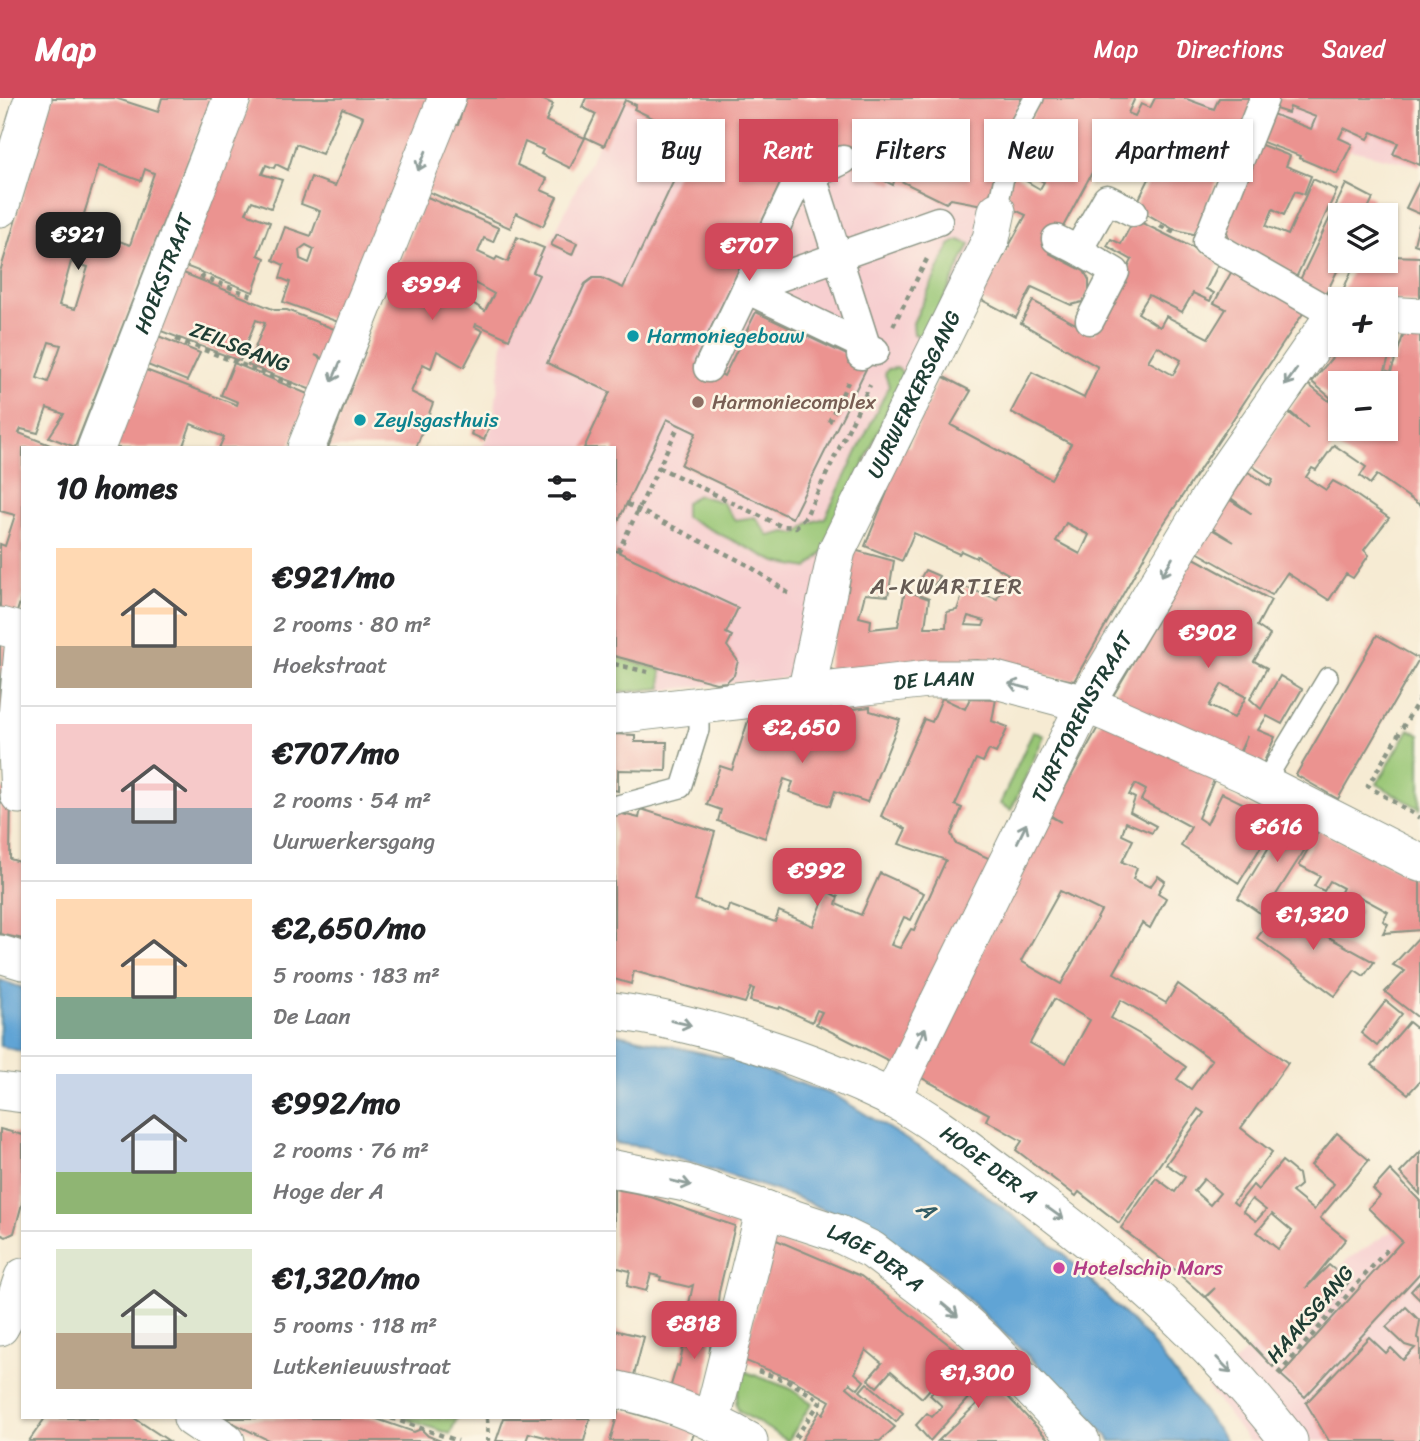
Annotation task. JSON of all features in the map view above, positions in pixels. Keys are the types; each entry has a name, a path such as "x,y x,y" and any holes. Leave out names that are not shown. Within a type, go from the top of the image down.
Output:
{"street":[{"path":"0,208 33,98"},
{"name":"HOEKSTRAAT","path":"97,446 232,98"},
{"path":"307,446 447,98"},
{"path":"1264,99 1207,242 1319,306 1328,314"},
{"path":"838,163 844,160"},
{"path":"708,368 799,182"},
{"path":"814,182 868,360"},
{"path":"1090,320 1115,272 1067,245 1107,199 1133,212"},
{"name":"UURWERKERSGANG","path":"806,693 820,616 837,550 991,239 997,211"},
{"path":"746,289 938,221"},
{"path":"746,289 868,360"},
{"path":"1398,316 1420,317"},
{"name":"TURFTORENSTRAAT","path":"891,1099 1085,704 1225,472 1328,331"},
{"path":"0,626 21,631"},
{"path":"19,795 16,728 21,672"},
{"name":"DE LAAN","path":"616,715 929,679 992,679 1085,704 1264,783 1420,863"},
{"path":"0,954 21,960"},
{"name":"HOGE DER A","path":"616,1011 684,1023 773,1052 891,1099 948,1135 1077,1229 1166,1303 1256,1398 1289,1441"},
{"path":"0,1091 21,1094"},
{"name":"LAGE DER A","path":"616,1169 686,1183 837,1233 872,1250 947,1307 985,1341 1081,1441"},
{"path":"712,1420 765,1209"},
{"path":"616,1389 638,1394 712,1420 749,1441"},
{"path":"193,1419 226,1441"}],"lane":[{"name":"UURWERKERSGANG","path":"997,211 1012,139 1034,98"},
{"path":"1264,783 1328,677"},
{"path":"616,805 681,788 699,730 699,706"}],"path":[{"path":"1133,212 1195,243 1207,242"},
{"path":"169,263 255,297"},
{"name":"ZEILSGANG","path":"143,327 325,397"},
{"path":"829,422 868,360"},
{"path":"658,467 781,526 796,527 806,516 868,360"},
{"path":"618,552 679,425"},
{"path":"627,504 748,565 820,616"},
{"path":"1420,698 1367,786 1420,818"},
{"name":"HAAKSGANG","path":"1256,1398 1387,1250"},
{"path":"727,1360 790,1382 821,1401 793,1441"},
{"path":"394,1419 458,1441"},
{"path":"487,1419 488,1441"}],"shaded area":[{"name":"Harmoniecomplex","path":"621,98 1030,98 1023,119 984,119 984,182 1002,182 985,231 793,677 616,695 616,446 483,446 493,425 504,335"},
{"path":"1147,98 1420,98 1420,166 1253,127 1253,119 1223,119"},
{"path":"1420,1213 1420,1441 1248,1441 1207,1387 1348,1259"}],"green space":[{"path":"959,240 970,244 925,338 914,334 913,323 950,245"},
{"path":"897,368 904,374 825,550 808,568 776,562 685,517 685,502 698,495 722,502 735,520 755,517 769,536 786,532 797,534 809,523 825,518 889,386 885,374 888,369"},
{"path":"616,657 661,670 662,688 616,693"},
{"path":"1409,729 1420,735 1420,809 1377,784"},
{"path":"1033,731 1044,736 1011,810 1000,804"},
{"path":"741,1370 789,1388 812,1403 788,1441 739,1411 736,1404"},
{"path":"406,1419 457,1419 450,1434"}],"water":[{"path":"0,980 21,987 21,1051 0,1046"},
{"name":"A","path":"616,1033 733,1060 836,1096 938,1159 1065,1255 1148,1338 1226,1441 1111,1441 1083,1408 936,1269 885,1236 798,1198 645,1147 616,1143"}],"building":[{"path":"52,98 115,98 158,112 162,98 212,98 75,446 49,437 64,414 47,408 38,433 21,429 19,433 53,446 21,446 21,599 16,615 0,610 0,544 5,546 15,515 0,511 0,272","holes":["99,166 141,181 145,169 154,173 130,245 100,234 92,253 74,246","71,262 88,267 75,309 59,305","49,342 61,345 48,382 37,378"]},
{"path":"251,98 434,98 341,323 283,302 290,282 280,278 284,265 273,260 285,227 311,236 320,211 301,204 311,177 335,186 363,117 342,108 322,154 296,144 288,170 276,164 274,168 266,165 262,174 282,180 271,208 252,201 246,213 270,222 258,255 265,258 253,292 185,266","holes":["306,245 314,249 309,263 300,259 299,250"]},
{"path":"466,98 539,98 553,104 546,121 585,138 570,168 541,154 543,150 525,142 517,165 547,179 541,190 557,197 543,226 516,213 510,228 427,191 455,124 458,125"},
{"name":"Harmoniegebouw","path":"586,98 1022,98 1012,119 984,119 984,182 993,182 988,206 951,199 946,203 903,182 970,182 970,119 852,119 852,164 843,160 838,153 838,119 739,119 739,182 781,182 695,361 724,376 756,312 868,365 792,518 681,465 696,433 667,419 616,526 616,446 585,446 610,392 547,363 585,284 593,278 602,278 623,288 673,182 725,182 725,119 655,119 634,109 636,105 625,100 604,146 585,137 596,114 582,107"},
{"path":"1041,98 1135,98 1128,113 1135,116 1141,104 1150,108 1155,98 1184,98 1214,109 1219,98 1255,98 1246,119 1092,119 1092,172 1049,253 1084,271 1089,280 1089,294 1082,302 1071,305 1032,287 1016,318 980,299 1026,215 1004,205 1010,182 1028,182 1040,189 1044,182 1078,182 1078,119 1031,119"},
{"path":"1270,98 1420,98 1420,165 1393,154 1398,143 1372,132 1368,139 1344,128 1339,138 1352,144 1337,174 1260,141 1270,113 1311,129 1316,117 1290,107 1288,113 1266,106"},
{"path":"1259,144 1290,156 1286,166 1311,176 1304,194 1295,191 1284,215 1273,209 1266,226 1288,235 1313,179 1337,190 1331,203 1328,203 1328,209 1294,282 1229,238 1226,229 1244,182 1253,182 1253,159"},
{"path":"1420,180 1420,214 1406,208"},
{"path":"1148,182 1216,182 1197,235 1173,229 1135,207"},
{"path":"1346,184 1373,198 1371,203 1337,203"},
{"path":"425,196 499,228 493,242 484,238 478,252 495,260 497,257 508,262 517,237 544,248 533,272 539,275 509,339 476,324 475,327 483,331 464,367 437,351 431,368 423,364 411,392 433,403 417,446 329,446","holes":["469,280 494,294 485,311 462,296"]},
{"path":"1134,219 1220,261 1206,289 1214,293 1210,301 1193,293 1182,312 1149,295 1138,313 1160,327 1166,316 1208,338 1226,309 1214,303 1233,269 1308,306 1157,534 1074,681 977,660 838,672 828,668 841,590 848,591 854,550 894,561 888,596 865,594 859,617 871,620 870,629 898,626 905,590 929,599 925,627 946,627 947,612 957,610 965,587 997,599 1008,574 977,556 976,558 961,551 959,554 914,533 902,561 865,546 888,490 883,488 901,443 909,447 940,375 971,391 951,425 1051,479 1071,444 1011,412 1032,372 1084,398 1098,367 1021,323 1033,301 1094,334 1132,260 1107,246 1111,239 1121,244","holes":["1157,346 1181,360 1173,375 1148,361","1066,523 1089,535 1080,554 1056,541","968,616 985,621 983,626 965,625"]},
{"path":"1328,222 1328,273 1336,273 1325,296 1298,284"},
{"path":"1420,224 1420,246 1414,244"},
{"path":"557,234 577,243 572,255 551,245"},
{"path":"1398,256 1420,257 1420,304 1398,301 1398,287 1344,287 1351,273 1398,273"},
{"path":"176,270 275,310 287,310 339,331 326,360 315,355 326,362 314,391 248,365 265,323 256,320 240,361 153,328"},
{"path":"1405,330 1420,331 1420,505 1377,475 1370,484 1360,476 1366,467 1334,445 1316,470 1312,468 1306,477 1326,490 1333,481 1389,518 1364,550 1369,555 1353,578 1346,574 1329,600 1287,573 1272,595 1197,552 1211,529 1234,542 1212,528 1230,500 1252,514 1231,498 1248,472 1270,486 1273,480 1252,466 1288,412 1308,428 1289,411 1309,385 1328,400 1328,441 1398,441 1398,371 1391,371"},
{"path":"151,333 200,353 187,381 140,362"},
{"path":"1332,357 1389,357 1385,370 1388,371 1328,371 1328,395 1312,382"},
{"path":"234,363 310,395 290,446 220,446 224,437 191,424 183,446 113,446 138,367 237,405 238,402 221,395"},
{"path":"477,419 490,425 484,440 471,434"},
{"path":"616,551 738,608 726,633 732,636 727,646 738,661 734,675 726,682 716,683 616,657"},
{"path":"1194,558 1271,600 1257,626 1270,635 1254,661 1267,668 1250,699 1261,709 1280,676 1302,689 1282,724 1267,716 1258,730 1275,737 1258,775 1235,765 1247,736 1234,764 1110,701","holes":["1222,684 1246,697 1234,718 1209,706"]},
{"path":"925,570 939,576 935,585 920,579"},
{"path":"1377,635 1419,659 1338,799 1296,775"},
{"path":"0,641 10,650 0,746"},
{"path":"942,698 965,709 970,698 996,699 992,721 1008,727 996,753 989,750 983,762 976,759 955,805 962,808 951,834 955,843 995,861 901,1067 816,1024 822,1012 817,1010 812,1022 780,1007 779,1009 750,1001 754,989 751,988 745,1003 634,971 631,984 616,980 616,812 639,818 641,809 715,832 695,900 727,912 729,905 775,922 779,911 813,926 827,891 838,897 836,904 861,915 880,873 924,893 911,920 904,917 891,945 900,948 911,929 914,930 946,860 899,844 906,829 881,816 924,719 932,722"},
{"path":"870,707 870,711 900,720 867,802 835,791 830,806 789,792 793,782 784,779 765,838 718,821 721,810 707,805 720,766 732,770 748,721 783,718 783,722 796,726 793,734 806,737 813,714"},
{"path":"1103,718 1217,773 1198,818 1207,824 1222,793 1277,820 1239,883 1181,846 1191,827 1141,800 1146,790 1135,784 1129,795 1135,798 1130,812 1156,826 1152,833 1126,822 1122,835 1133,840 1122,862 1137,868 1133,879 1150,887 1158,876 1165,881 1158,893 1166,898 1150,928 1142,923 1114,973 1166,1003 1178,984 1288,1063 1241,1128 1272,1152 1233,1202 1237,1205 1253,1185 1258,1190 1282,1161 1298,1174 1300,1185 1292,1192 1314,1210 1334,1184 1311,1165 1337,1133 1369,1160 1320,1218 1346,1239 1306,1288 1329,1265 1349,1282 1273,1367 1206,1297 1215,1288 1205,1297 1181,1276 1189,1266 1186,1262 1178,1272 1121,1228 1156,1178 1175,1192 1185,1177 1166,1164 1204,1113 1198,1109 1119,1223 1079,1192 1076,1196 1016,1150 1022,1141 986,1120 989,1114 918,1076 1050,816 1061,822 1050,815","holes":["1060,891 1101,911 1061,984 1021,961","1054,999 1090,1020 1066,1063 1030,1043","1121,1000 1156,1020 1212,1060 1191,1089 1177,1079 1186,1067 1143,1036 1111,1018","1204,1179 1220,1193 1210,1205 1194,1191","1252,1199 1266,1210 1256,1221 1243,1211","1272,1214 1292,1231 1278,1249 1257,1232"]},
{"path":"616,734 635,735 635,742 667,742 666,771 618,770 618,791"},
{"path":"11,789 10,859 21,862 21,939 0,934 0,790"},
{"path":"1289,814 1318,829 1263,915 1238,898"},
{"path":"1319,830 1420,882 1420,930 1383,933 1388,924 1383,921 1388,912 1357,895 1350,904 1361,911 1358,916 1334,905 1343,888 1330,881 1324,891 1314,886 1320,876 1299,865"},
{"path":"1278,910 1374,962 1364,976 1355,970 1335,996 1257,938"},
{"path":"1420,936 1420,1019 1385,992 1405,971 1393,965"},
{"path":"1386,1001 1402,1014 1377,1046 1361,1033"},
{"path":"1409,1022 1420,1031 1420,1081 1408,1094 1372,1065"},
{"path":"0,1129 21,1134 21,1207 14,1233 6,1237 0,1234"},
{"path":"1420,1152 1420,1194 1400,1173"},
{"path":"1390,1170 1420,1201 1420,1273 1305,1397 1281,1375 1402,1241 1368,1208 1380,1196 1373,1189"},
{"path":"616,1189 642,1194 735,1226 719,1292 716,1319 687,1313 693,1285 689,1287 660,1280 661,1277 651,1274 646,1291 627,1286 630,1271 616,1268"},
{"path":"774,1239 861,1276 961,1354 922,1398 891,1371 877,1387 868,1379 882,1363 866,1350 855,1373 864,1381 858,1389 850,1383 847,1387 895,1427 880,1441 801,1441 820,1411 823,1414 830,1401 791,1379 743,1360"},
{"path":"1420,1281 1420,1300 1411,1291"},
{"path":"1406,1307 1420,1321 1417,1338 1420,1340 1420,1441 1329,1441 1306,1403 1369,1337 1386,1353 1391,1348 1403,1360 1415,1348 1405,1345 1386,1327"},
{"path":"690,1318 713,1322 704,1401 669,1392 677,1365 679,1366"},
{"path":"616,1330 644,1337 632,1383 616,1379"},
{"path":"966,1357 987,1375 1050,1441 938,1441 977,1404 970,1396 930,1441 916,1425 927,1413 932,1417 942,1406 930,1395"},
{"path":"867,1383 903,1413 896,1422 860,1391"},
{"path":"619,1409 695,1431 691,1441 610,1441"},
{"path":"44,1419 136,1419 169,1441 29,1441"},
{"path":"225,1419 377,1419 414,1432 421,1429 428,1436 441,1441 270,1441"},
{"path":"504,1419 590,1419 584,1441 561,1441 529,1433 526,1441 496,1441"}],"place":[{"name":"Harmoniegebouw","path":"633,336"},
{"name":"Harmoniecomplex","path":"698,402"},
{"name":"Zeylsgasthuis","path":"360,420"},
{"name":"Hotelschip Mars","path":"1059,1268"}],"district":[{"name":"A-KWARTIER","path":"947,586"}]}
